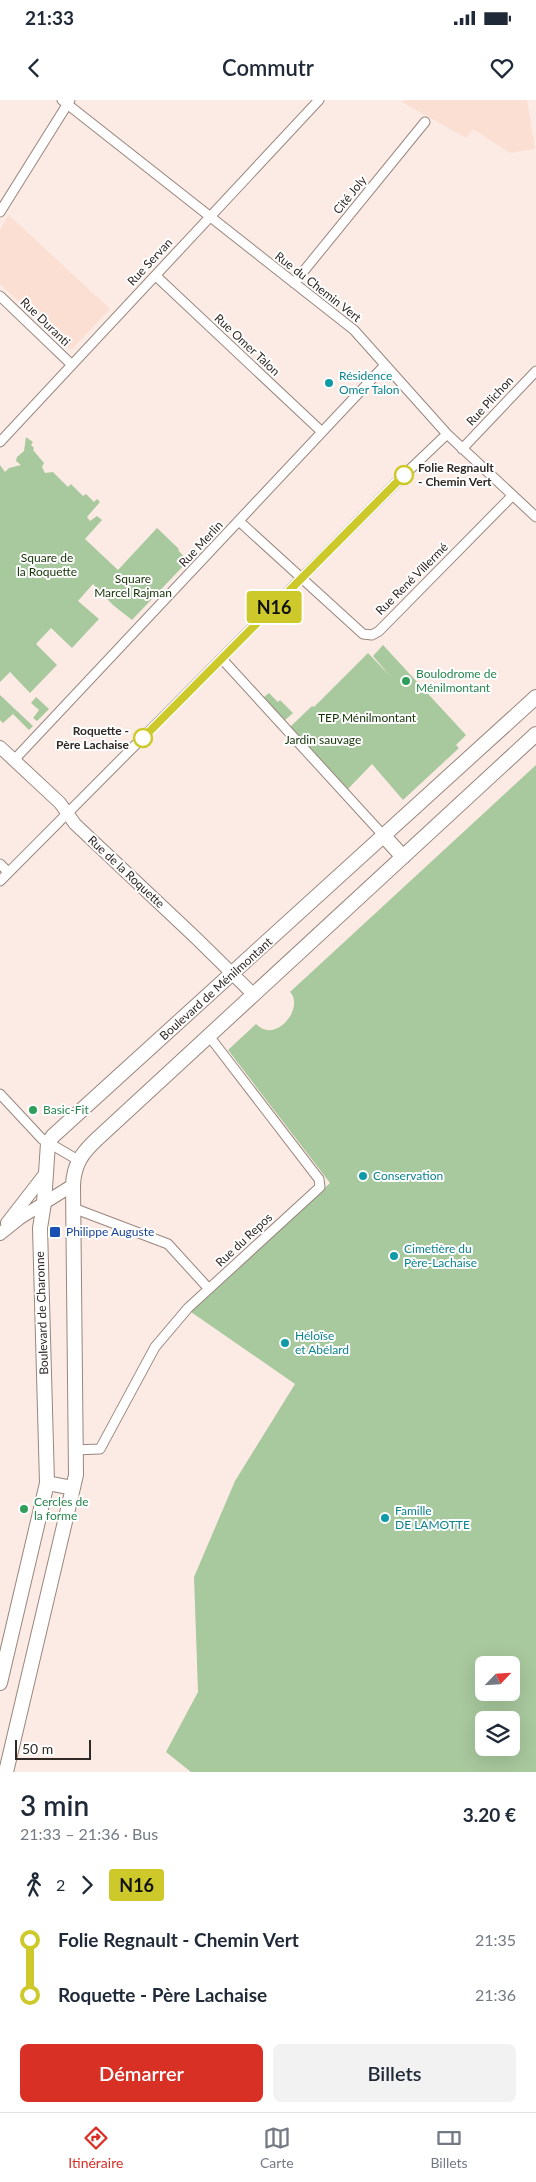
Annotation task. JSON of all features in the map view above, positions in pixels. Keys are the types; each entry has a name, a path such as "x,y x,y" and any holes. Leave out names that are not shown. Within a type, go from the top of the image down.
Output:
{"main road":[{"name":"Boulevard de Ménilmontant","path":"48,1143 68,1122 536,697"},
{"path":"6,1772 76,1475 74,1450 73,1172 78,1160 97,1139 536,734"},
{"path":"383,835 403,857"},
{"name":"Boulevard de Charonne","path":"0,1683 47,1483 40,1228 44,1203 48,1143"},
{"path":"47,1483 74,1488"}],"street":[{"name":"Rue Servan","path":"0,442 319,100"},
{"name":"Rue du Chemin Vert","path":"67,102 208,218 354,330 462,449 536,517"},
{"path":"0,212 67,102"},
{"name":"Cité Joly","path":"294,283 425,122"},
{"name":"Rue Omer Talon","path":"156,276 322,432"},
{"name":"Rue Duranti","path":"0,296 72,365"},
{"name":"Rue Merlin","path":"14,760 240,522 385,365"},
{"name":"Rue Plichon","path":"462,449 536,371"},
{"path":"0,881 404,475 448,434"},
{"name":"Rue René Villermé","path":"302,579 362,634 374,634 512,496"},
{"path":"240,522 302,579"},
{"path":"222,659 383,835"},
{"name":"Rue de la Roquette","path":"0,747 60,803 75,824 254,995"},
{"path":"0,864 8,872"},
{"name":"Rue du Repos","path":"74,1450 100,1449 155,1347 188,1308 318,1190 320,1184 315,1174 208,1036"},
{"path":"0,1094 37,1134 48,1143 78,1160"},
{"path":"1,1233 12,1215 45,1174"},
{"path":"1,1233 73,1184"},
{"path":"73,1208 168,1244 209,1290"}],"shaded area":[{"path":"403,100 527,100 535,149 510,153 473,129 466,138 402,102"},
{"path":"9,215 110,309 73,348 69,349 0,284 0,230"}],"green space":[{"name":"Square de la Roquette","path":"26,437 33,442 31,445 44,463 42,467 45,473 53,472 68,487 71,484 83,496 86,494 94,502 97,499 100,502 87,517 90,521 97,516 102,520 85,539 118,570 157,528 179,549 188,561 132,620 113,605 93,584 78,601 99,619 72,648 51,628 36,644 57,665 30,693 10,672 0,682 0,465 5,472 9,468 21,465 16,461 17,457 24,451"},
{"name":"TEP Ménilmontant","path":"383,645 466,735 456,745 459,748 403,800 372,764 348,789 290,727 312,706 314,707 368,653 390,676 373,656"},
{"path":"269,693 278,702 280,700 293,713 284,721 264,697"},
{"path":"0,695 33,726 29,730 13,714 3,723 0,720"},
{"path":"36,697 49,709 37,721 33,718 39,710 31,703"},
{"name":"Cimetière du Père-Lachaise","path":"536,765 536,1772 191,1772 166,1752 198,1692 194,1577 235,1481 295,1384 191,1312 330,1183 228,1050 256,1024 264,1029 272,1030 280,1027 291,1014 294,999 290,992"}],"bus line":[{"name":"N16","path":"143,738 404,475"}],"place":[{"name":"Résidence Omer Talon","path":"329,383"},
{"name":"Folie Regnault - Chemin Vert","path":"404,475"},
{"name":"Boulodrome de Ménilmontant","path":"406,681"},
{"name":"Roquette - Père Lachaise","path":"143,738"},
{"name":"Basic-Fit","path":"33,1110"},
{"name":"Conservation","path":"363,1176"},
{"name":"Philippe Auguste","path":"55,1232"},
{"name":"Cimetière du Père-Lachaise","path":"394,1256"},
{"name":"Héloïse et Abélard","path":"285,1343"},
{"name":"Cercles de la forme","path":"24,1509"},
{"name":"Famille DE LAMOTTE","path":"385,1518"}],"park label":[{"name":"Square Marcel Rajman","path":"133,586"},
{"name":"Jardin sauvage","path":"323,740"}]}
